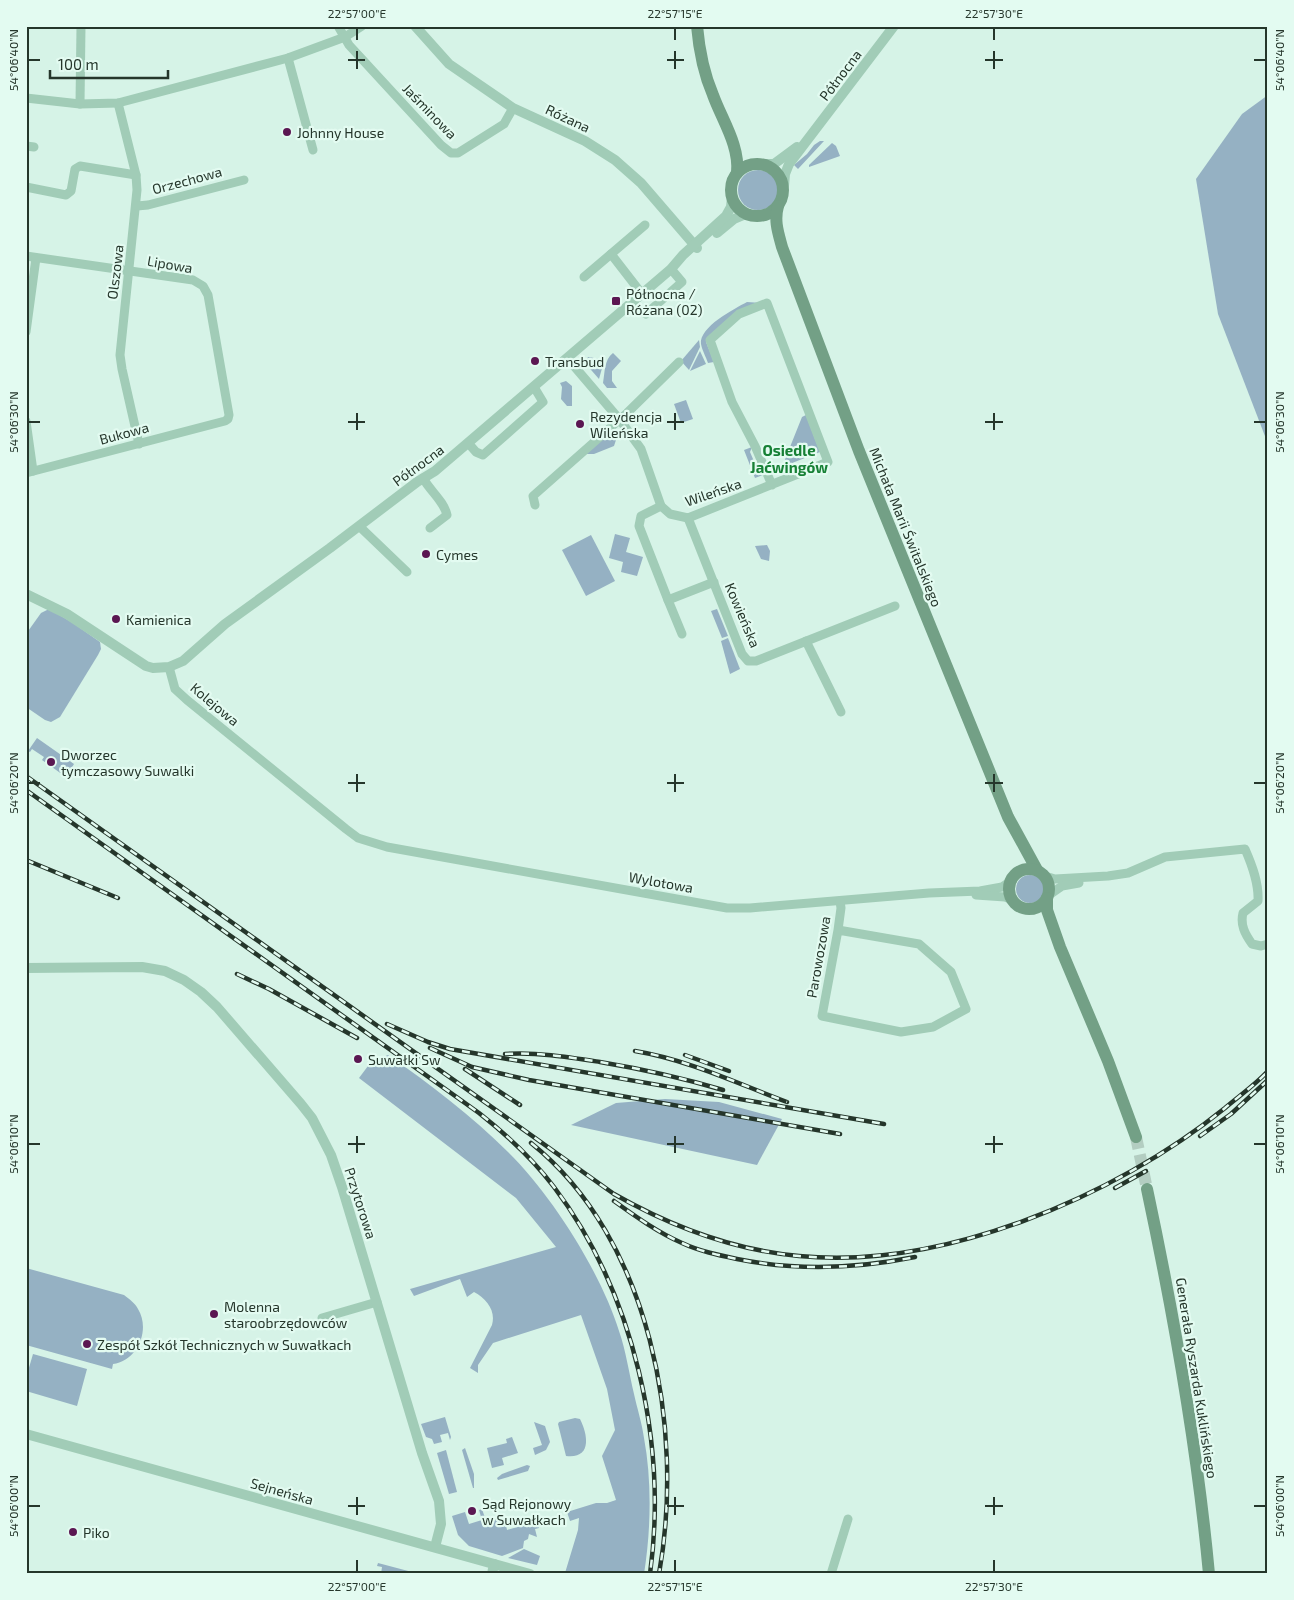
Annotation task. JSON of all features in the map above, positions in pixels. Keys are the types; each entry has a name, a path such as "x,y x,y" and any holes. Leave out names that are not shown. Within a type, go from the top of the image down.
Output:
{"main road":[{"path":"697,26 703,64 712,93 731,138 737,158 737,173"},
{"path":"731,138 748,159 760,164 777,172 784,186 783,197 778,206 768,214 750,215 738,207 732,197 732,183 737,173 746,166 760,164"},
{"name":"Michała Marii Świtalskiego","path":"778,206 776,224 782,247 859,451 1008,817 1019,855 1020,866 1015,876"},
{"name":"Michała Marii Świtalskiego","path":"750,215 763,220 782,247"},
{"name":"Michała Marii Świtalskiego","path":"1008,817 1041,873"},
{"path":"1060,947 1037,914 1020,906 1013,900 1010,891 1015,876 1028,869 1041,873 1049,883 1047,910 1060,947 1108,1061 1136,1137"},
{"path":"1028,909 1040,906 1048,896"},
{"name":"Generała Ryszarda Kuklińskiego","path":"1147,1189 1185,1387 1198,1472 1209,1574"}],"street":[{"path":"80,104 81,26"},
{"name":"Jaśminowa","path":"338,26 349,45 452,153 458,153 504,124 513,108"},
{"path":"26,98 80,104 118,103 288,58 345,37 362,26"},
{"name":"Różana","path":"415,26 449,64 513,108 585,141 615,160 640,183 696,247"},
{"name":"Północna","path":"784,186 787,167 894,26"},
{"path":"288,58 313,150"},
{"name":"Olszowa","path":"118,103 136,175 137,206 120,355 139,444"},
{"name":"Północna","path":"760,164 774,164 808,139"},
{"path":"26,187 66,195 71,191 75,169 80,166 136,175"},
{"name":"Orzechowa","path":"137,206 148,205 244,180"},
{"name":"Północna","path":"168,668 183,661 225,624 435,471 469,444 696,247 728,213 732,197"},
{"name":"Północna","path":"696,247 730,222 750,215"},
{"path":"584,277 645,225"},
{"path":"611,254 642,294"},
{"name":"Lipowa","path":"26,256 193,280 203,286 208,295 229,415 228,419"},
{"path":"26,332 36,258"},
{"path":"631,303 646,314 682,282 672,269"},
{"name":"Wileńska","path":"661,506 670,514 688,518 772,485 828,462 767,303 739,314 710,340 732,402 755,446 772,485"},
{"path":"568,359 620,420 640,449 661,506 641,516 639,526 682,634"},
{"path":"535,505 533,496 620,420 679,362"},
{"path":"469,444 476,452 483,455 543,402 534,387"},
{"name":"Bukowa","path":"29,472 228,419"},
{"path":"26,421 29,472"},
{"path":"424,478 429,488 445,507 447,515 430,528"},
{"name":"Kowieńska","path":"688,518 742,654 748,661 756,661 895,606"},
{"path":"359,526 407,572"},
{"path":"668,600 714,582"},
{"path":"26,594 72,617 138,662 153,668 168,668"},
{"path":"806,641 841,712"},
{"name":"Kolejowa","path":"168,668 172,682 180,694 358,838"},
{"name":"Wylotowa","path":"358,838 387,847 727,908 840,901 938,892 1005,897 1013,900"},
{"path":"1041,873 1055,879 1098,877 1128,873 1165,857 1245,849 1255,873 1258,901 1243,913 1242,925 1252,944 1261,946 1268,944"},
{"name":"Wylotowa","path":"964,893 1002,887 1015,876"},
{"path":"1048,896 1054,890 1066,885 1098,877"},
{"name":"Parowozowa","path":"838,930 919,944 951,972 966,1009 933,1027 901,1032 822,1016 838,930 840,901"},
{"name":"Przytorowa","path":"26,968 142,967 165,971 184,980 201,992 288,1088 312,1118 331,1155 438,1501 441,1524 435,1547"},
{"path":"322,1318 377,1302"},
{"name":"Sejneńska","path":"26,1434 435,1547 493,1569 530,1574"},
{"path":"831,1574 848,1519"}],"shaded area":[{"path":"1268,95 1268,444 1218,314 1196,179 1242,114"},
{"path":"820,141 824,141 798,169 794,165"},
{"path":"832,143 836,146 840,156 809,167 809,165"},
{"path":"754,170 762,170 769,173 775,179 778,190 775,201 769,207 762,210 754,210 747,207 741,201 738,194 738,186 741,179 747,173"},
{"path":"747,302 762,303 714,334 706,342 714,362 708,363 701,344 706,331 718,319"},
{"path":"699,340 700,347 689,370 681,361"},
{"path":"700,351 706,364 690,371"},
{"path":"613,353 621,361 612,371 612,381 617,388 607,388 603,383 606,363"},
{"path":"588,357 604,361 599,379 585,363"},
{"path":"566,381 572,386 572,406 567,406 561,399 562,387 560,383"},
{"path":"686,400 693,419 681,423 674,404"},
{"path":"806,415 820,452 782,467 802,417"},
{"path":"611,430 617,437 614,446 594,454 585,454"},
{"path":"752,447 750,452 759,473 763,475 755,478 744,450"},
{"path":"615,534 630,538 626,552 643,557 637,576 621,572 623,562 609,558"},
{"path":"591,535 615,581 586,596 562,550"},
{"path":"767,545 770,551 769,561 761,559 755,546"},
{"path":"49,609 100,642 101,649 60,717 51,722 26,707 26,634 41,613"},
{"path":"717,609 728,636 722,638 711,611"},
{"path":"728,638 740,669 730,674 721,641"},
{"path":"37,738 74,764 66,777 42,760 44,757 32,749 30,752 28,751"},
{"path":"1030,875 1040,879 1044,889 1040,899 1030,903 1020,899 1016,889 1020,879"},
{"path":"388,1055 465,1113 508,1152 525,1170 558,1212 588,1260 611,1308 624,1346 647,1454 650,1506 644,1574 565,1573 578,1530 579,1518 570,1521 567,1512 596,1503 607,1503 616,1500 602,1456 615,1430 607,1389 581,1315 493,1343 478,1365 478,1373 470,1368 493,1320 491,1310 483,1298 474,1292 467,1297 460,1279 414,1296 410,1289 556,1247 516,1198 359,1078 371,1062"},
{"path":"665,1099 719,1102 782,1119 757,1165 571,1125 616,1103"},
{"path":"26,1268 124,1295 132,1301 142,1317 143,1326 142,1335 135,1351 121,1362 113,1364 112,1369 26,1345"},
{"path":"33,1354 87,1369 77,1406 26,1391 26,1378"},
{"path":"445,1417 451,1437 450,1440 448,1433 440,1435 442,1442 434,1444 432,1439 426,1437 421,1424"},
{"path":"575,1418 580,1419 583,1425 586,1445 580,1454 566,1456 558,1424 559,1422"},
{"path":"534,1422 545,1426 550,1442 546,1450 535,1455 533,1448 542,1445"},
{"path":"512,1437 518,1453 502,1458 504,1465 492,1468 487,1448 507,1443 506,1439"},
{"path":"465,1448 474,1474 474,1488 462,1450"},
{"path":"446,1450 457,1492 449,1494 437,1453"},
{"path":"527,1465 530,1466 528,1471 498,1480 497,1478 502,1474"},
{"path":"482,1509 486,1521 506,1516 507,1530 537,1521 539,1528 535,1529 537,1537 529,1534 528,1539 524,1541 523,1548 502,1556 469,1546 458,1535 452,1516 465,1512 469,1524 482,1520 479,1510"},
{"path":"524,1549 540,1556 537,1565 508,1558"},
{"path":"378,1563 412,1572 412,1574 381,1574 382,1567 377,1566"}],"tunnel":[{"path":"1136,1137 1147,1189"}],"railway":[{"path":"26,776 614,1194 681,1227 750,1248 799,1256 854,1257 910,1251 968,1239 1024,1221 1080,1198 1132,1171 1181,1140 1225,1108 1268,1071"},
{"path":"26,790 479,1113 519,1148 554,1187 582,1229 605,1274 624,1321 639,1371 649,1422 654,1473 654,1524 650,1574"},
{"path":"26,860 118,898"},
{"path":"237,974 269,989 357,1038"},
{"path":"387,1024 428,1042 450,1049 884,1124"},
{"path":"430,1048 472,1067 529,1080 840,1134"},
{"path":"635,1051 693,1066 787,1102"},
{"path":"505,1054 541,1054 600,1062 662,1074 723,1090"},
{"path":"685,1055 729,1071"},
{"path":"465,1069 520,1105"},
{"path":"1200,1136 1231,1114 1268,1080"},
{"path":"531,1143 572,1183 605,1230 631,1283 650,1340 662,1399 667,1459 666,1518 659,1574"},
{"path":"1115,1188 1146,1171"},
{"path":"614,1201 646,1224 673,1239 702,1251 737,1259 759,1263 826,1267 870,1264 915,1257"}],"place":[{"name":"Johnny House","path":"287,132"},
{"name":"Północna / Różana (02)","path":"616,301"},
{"name":"Transbud","path":"535,361"},
{"name":"Rezydencja Wileńska","path":"580,424"},
{"name":"Cymes","path":"426,554"},
{"name":"Kamienica","path":"116,619"},
{"name":"Dworzec tymczasowy Suwalki","path":"51,762"},
{"name":"Suwałki Sw","path":"358,1059"},
{"name":"Molenna staroobrzędowców","path":"214,1314"},
{"name":"Zespół Szkół Technicznych w Suwałkach","path":"87,1344"},
{"name":"Sąd Rejonowy w Suwałkach","path":"472,1511"},
{"name":"Piko","path":"73,1532"}],"district":[{"name":"Osiedle Jaćwingów","path":"789,458"}]}
